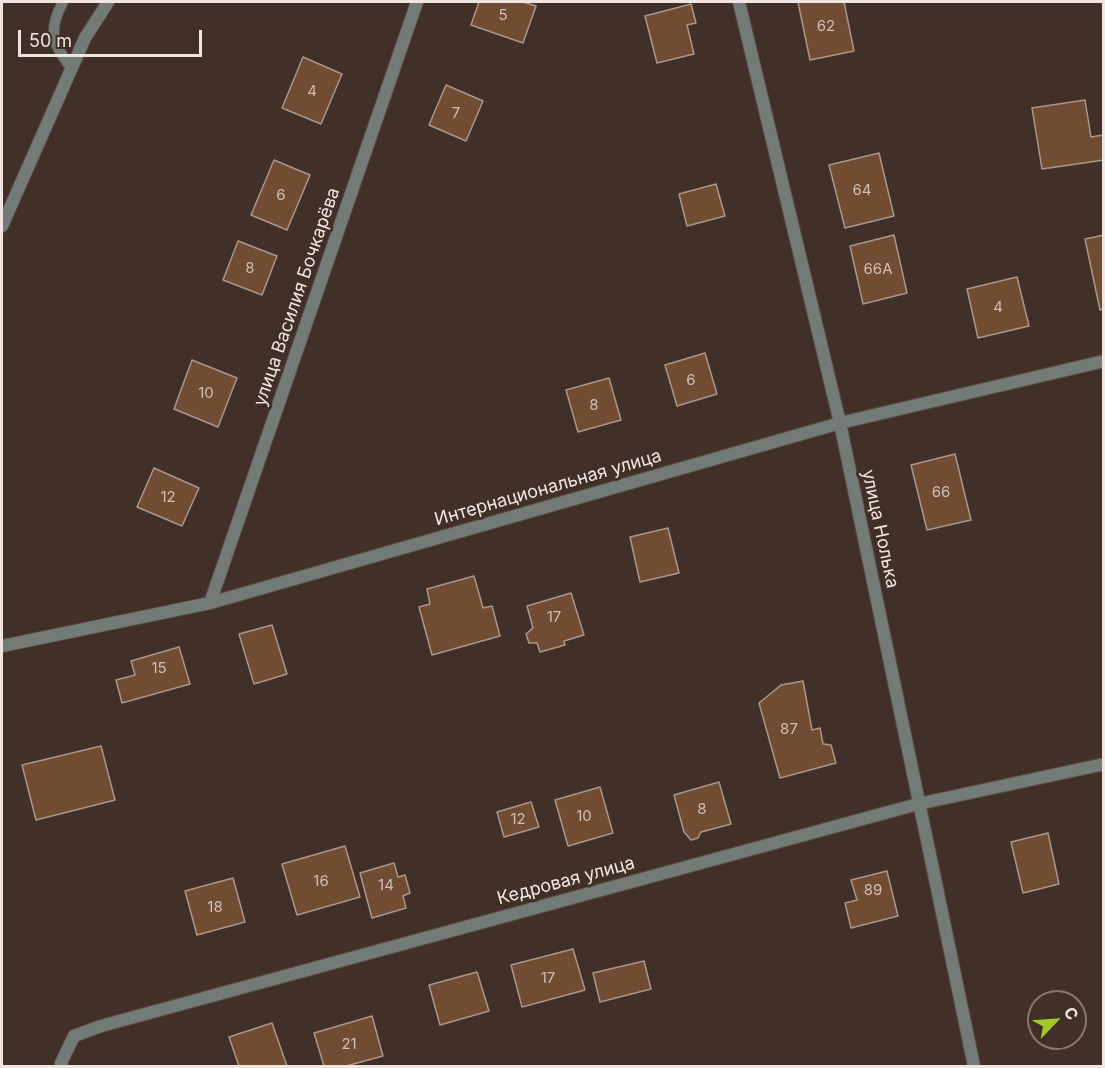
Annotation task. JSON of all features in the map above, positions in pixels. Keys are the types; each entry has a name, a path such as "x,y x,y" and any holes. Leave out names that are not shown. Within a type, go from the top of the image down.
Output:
{"street":[{"path":"2,226 85,38 108,2"},
{"name":"улица Василия Бочкарёва","path":"210,603 417,2"},
{"name":"улица Нолька","path":"738,2 840,423 974,1066"},
{"name":"Интернациональная улица","path":"2,646 210,603 840,423 1104,362"},
{"name":"Кедровая улица","path":"62,1066 61,1063 74,1036 101,1026 918,804 1104,764"}],"lane":[{"path":"63,2 54,30 55,46 71,68"}],"building":[{"path":"479,2 523,2 536,6 523,43 471,25"},
{"path":"798,2 844,2 854,51 810,60"},
{"path":"691,4 696,23 687,25 694,54 657,63 645,16"},
{"path":"303,57 342,74 321,124 282,108"},
{"path":"446,85 483,101 466,141 429,125"},
{"path":"1085,100 1091,137 1103,135 1104,160 1042,169 1032,108"},
{"path":"879,153 894,216 845,228 829,165"},
{"path":"274,160 310,175 287,230 251,215"},
{"path":"716,184 725,216 687,226 679,194"},
{"path":"894,235 907,293 863,304 850,246"},
{"path":"1104,235 1104,309 1100,310 1085,239"},
{"path":"238,241 277,256 262,295 223,280"},
{"path":"1017,277 1029,326 978,338 967,289"},
{"path":"705,353 717,394 677,406 665,365"},
{"path":"192,360 237,378 218,427 174,409"},
{"path":"609,378 621,420 578,432 566,390"},
{"path":"955,454 971,520 927,530 911,465"},
{"path":"154,468 199,488 182,526 137,507"},
{"path":"668,528 679,573 640,582 630,537"},
{"path":"474,576 483,608 492,606 500,636 432,655 419,607 430,604 427,589"},
{"path":"571,593 584,635 564,641 565,645 540,652 537,643 529,643 526,634 533,628 527,606"},
{"path":"272,625 287,674 254,684 239,634"},
{"path":"179,647 190,684 122,703 116,680 135,675 131,661"},
{"path":"803,681 812,730 820,728 823,744 831,745 836,763 780,778 759,703 781,685"},
{"path":"101,746 115,800 36,820 22,765"},
{"path":"719,782 731,824 701,832 698,838 691,840 684,832 674,795"},
{"path":"600,787 613,833 568,846 555,800"},
{"path":"531,802 539,827 504,837 497,812"},
{"path":"1048,833 1059,884 1023,893 1011,842"},
{"path":"345,846 360,897 297,915 282,864"},
{"path":"394,863 398,877 405,875 410,893 403,896 406,908 372,918 360,873"},
{"path":"887,871 898,916 851,928 845,903 857,900 851,880"},
{"path":"233,878 245,922 197,935 185,891"},
{"path":"573,949 585,990 522,1007 511,965"},
{"path":"644,961 651,989 600,1002 593,973"},
{"path":"477,972 489,1011 440,1025 429,985"},
{"path":"372,1016 383,1056 346,1066 324,1066 314,1033"},
{"path":"272,1023 287,1066 239,1066 229,1037"}]}
